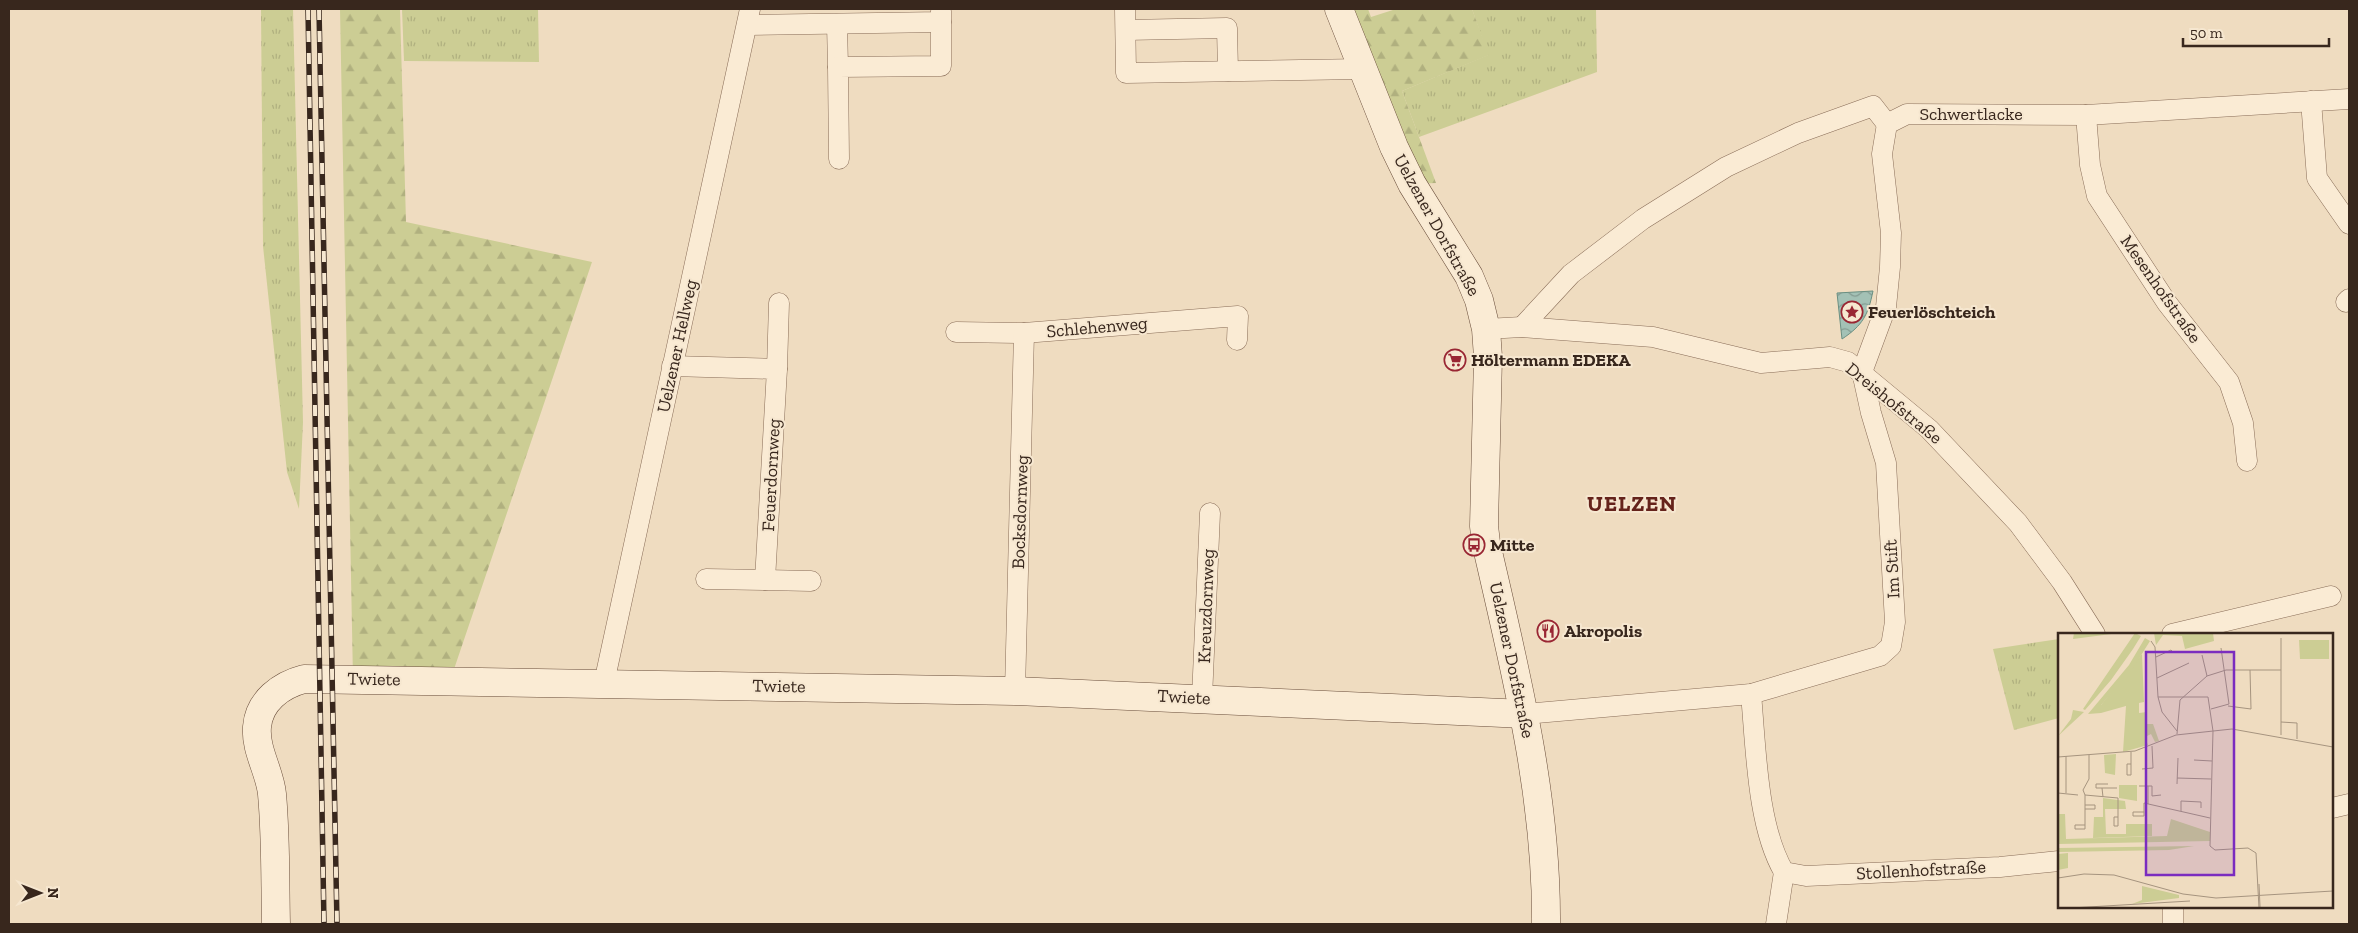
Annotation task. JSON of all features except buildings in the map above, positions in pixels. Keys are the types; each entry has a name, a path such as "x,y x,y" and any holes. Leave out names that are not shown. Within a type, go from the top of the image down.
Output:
{"street":[{"path":"1125,9 1126,73 1362,69"},
{"name":"Uelzener Dorfstraße","path":"1339,9 1362,69 1412,184 1469,276 1479,300 1486,329 1488,357 1484,526 1486,544 1525,714 1543,841 1546,924"},
{"path":"748,17 837,24 941,16 941,66 838,67"},
{"name":"Uelzener Hellweg","path":"604,683 748,17"},
{"path":"837,24 838,159"},
{"path":"1126,30 1227,28 1228,71"},
{"name":"Schwertlacke","path":"1888,124 1907,114 2086,115 2349,99"},
{"path":"2311,101 2317,178 2349,224"},
{"path":"1522,327 1571,274 1643,219 1726,167 1798,133 1874,106 1888,124 1882,154 1891,233 1886,307 1862,372"},
{"name":"Mesenhofstraße","path":"2086,115 2090,166 2097,196 2167,303 2229,382 2243,422 2247,460"},
{"name":"Feuerdornweg","path":"765,580 777,369 778,303"},
{"name":"Schlehenweg","path":"956,332 1024,333 1238,307 1237,340"},
{"name":"Dreishofstraße","path":"1486,329 1522,327 1653,337 1761,363 1830,357 1848,362 1929,429 2018,523 2062,582 2094,633"},
{"name":"Bocksdornweg","path":"1015,691 1024,333"},
{"path":"672,366 777,369"},
{"name":"Im Stift","path":"1525,714 1751,694 1880,656 1891,646 1895,622 1886,463 1871,413 1862,372"},
{"name":"Kreuzdornweg","path":"1202,698 1210,513"},
{"path":"706,579 811,581"},
{"path":"2176,633 2332,596"},
{"name":"Twiete","path":"276,924 272,792 260,750 257,728 261,712 278,689 304,679 1015,691 1525,714"},
{"path":"1751,694 1761,794 1773,854 1784,872 1776,924"},
{"path":"2333,808 2349,804"},
{"name":"Stollenhofstraße","path":"1784,872 1816,875 2000,867 2058,861"},
{"path":"2173,908 2173,924"}],"green space":[{"path":"261,9 293,9 303,422 299,509 287,472 263,246"},
{"path":"340,9 400,9 406,222 592,262 450,681 353,679"},
{"path":"402,9 538,9 539,62 404,61"},
{"path":"1339,9 1368,9 1371,17 1396,9 1472,9 1489,55 1402,91 1436,183 1412,184"},
{"path":"1472,9 1596,9 1597,72 1419,137 1402,91 1488,55"},
{"path":"2058,639 2058,718 2014,730 1993,649"}],"water":[{"path":"1873,291 1864,319 1842,339 1837,293"}],"railway":[{"path":"308,9 324,924"},
{"path":"319,9 337,924"}],"place":[{"name":"Feuerlöschteich","path":"1852,312"},
{"name":"Höltermann EDEKA","path":"1455,360"},
{"name":"Mitte","path":"1474,545"},
{"name":"Akropolis","path":"1548,631"}],"district":[{"name":"UELZEN","path":"1632,503"}]}
